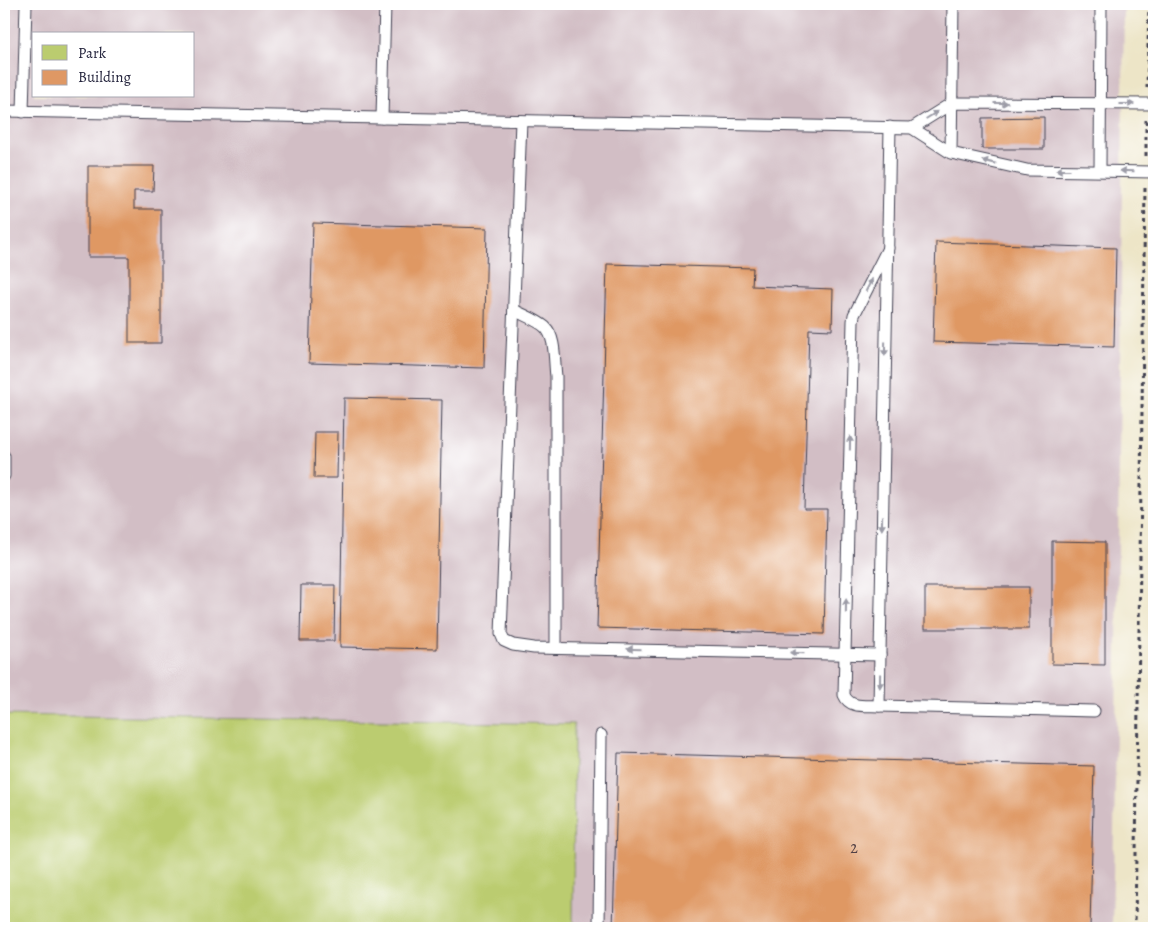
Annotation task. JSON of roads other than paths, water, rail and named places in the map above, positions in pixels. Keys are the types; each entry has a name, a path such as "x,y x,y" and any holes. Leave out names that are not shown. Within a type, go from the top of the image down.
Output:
{"lane":[{"path":"23,112 26,4"},
{"path":"382,118 385,4"},
{"path":"951,153 953,4"},
{"path":"1100,170 1101,4"},
{"path":"912,128 952,103 1150,104"},
{"path":"4,111 912,128 951,153 1027,170 1150,172"},
{"path":"522,121 501,634 504,642 534,648 880,655"},
{"path":"879,706 890,127"},
{"path":"888,248 854,315 853,321 844,694 847,701 852,704 879,706 1094,711"},
{"path":"514,310 546,327 554,350 556,376 556,648"},
{"path":"4,456 4,476"},
{"path":"599,928 601,734"}]}
